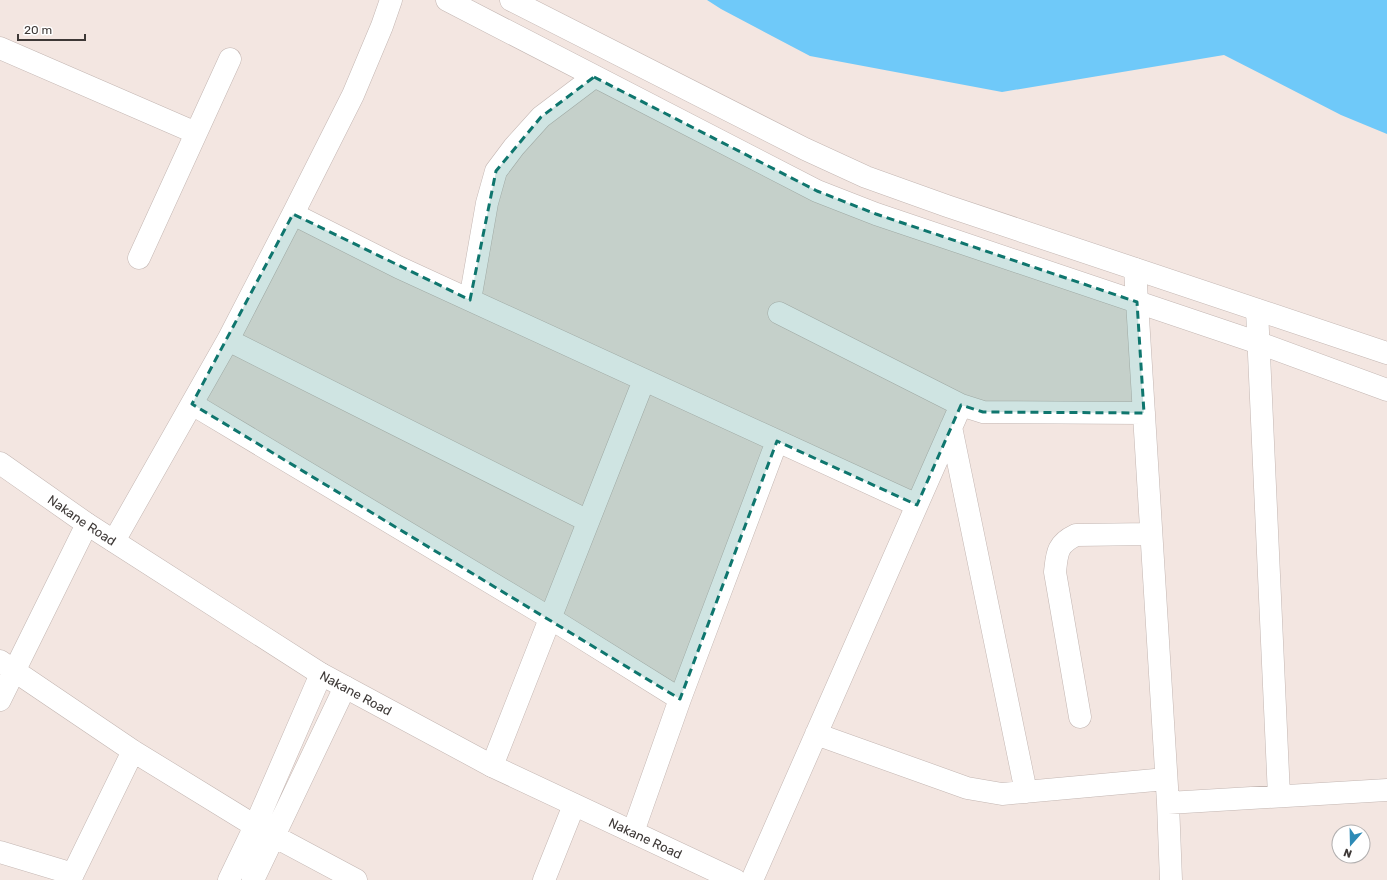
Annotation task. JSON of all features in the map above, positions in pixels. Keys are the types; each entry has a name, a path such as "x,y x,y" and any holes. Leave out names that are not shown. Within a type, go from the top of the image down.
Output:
{"street":[{"path":"114,541 228,340 354,95 391,0"},
{"path":"447,0 817,191 876,214 1259,344 1387,390"},
{"path":"512,0 805,149 866,177 947,206 1387,353"},
{"path":"0,48 196,133"},
{"path":"139,258 230,59"},
{"path":"470,300 486,210 496,171 514,146 540,117 594,77"},
{"path":"293,214 398,267 917,505"},
{"path":"1135,269 1168,803 1171,880"},
{"path":"1257,310 1279,796"},
{"path":"779,312 961,405 983,412 1144,413"},
{"path":"228,340 588,521"},
{"path":"492,766 644,380"},
{"path":"192,404 550,618 680,699"},
{"path":"752,880 961,405"},
{"path":"951,428 1026,792"},
{"path":"633,832 680,699 777,441"},
{"name":"Nakane Road","path":"0,464 87,524 321,674 492,766 633,832 708,874 735,880"},
{"path":"0,700 7,666 87,524"},
{"path":"1080,717 1055,572 1058,550 1066,540 1076,535 1151,534"},
{"path":"7,666 133,751 264,831 356,880"},
{"path":"253,880 264,831 321,674"},
{"path":"229,880 264,831 345,687"},
{"path":"816,734 967,788 1002,794 1166,779"},
{"path":"0,852 71,877 133,751"},
{"path":"1168,803 1387,790"},
{"path":"544,880 574,804"}],"highlighted area":[{"path":"594,77 817,191 876,214 1137,302 1144,413 983,412 961,405 917,505 777,441 680,699 192,404 293,214 470,300 496,171 541,117"}],"water":[{"path":"707,0 1387,0 1387,134 1341,115 1224,55 1002,92 810,56 721,9"}]}
